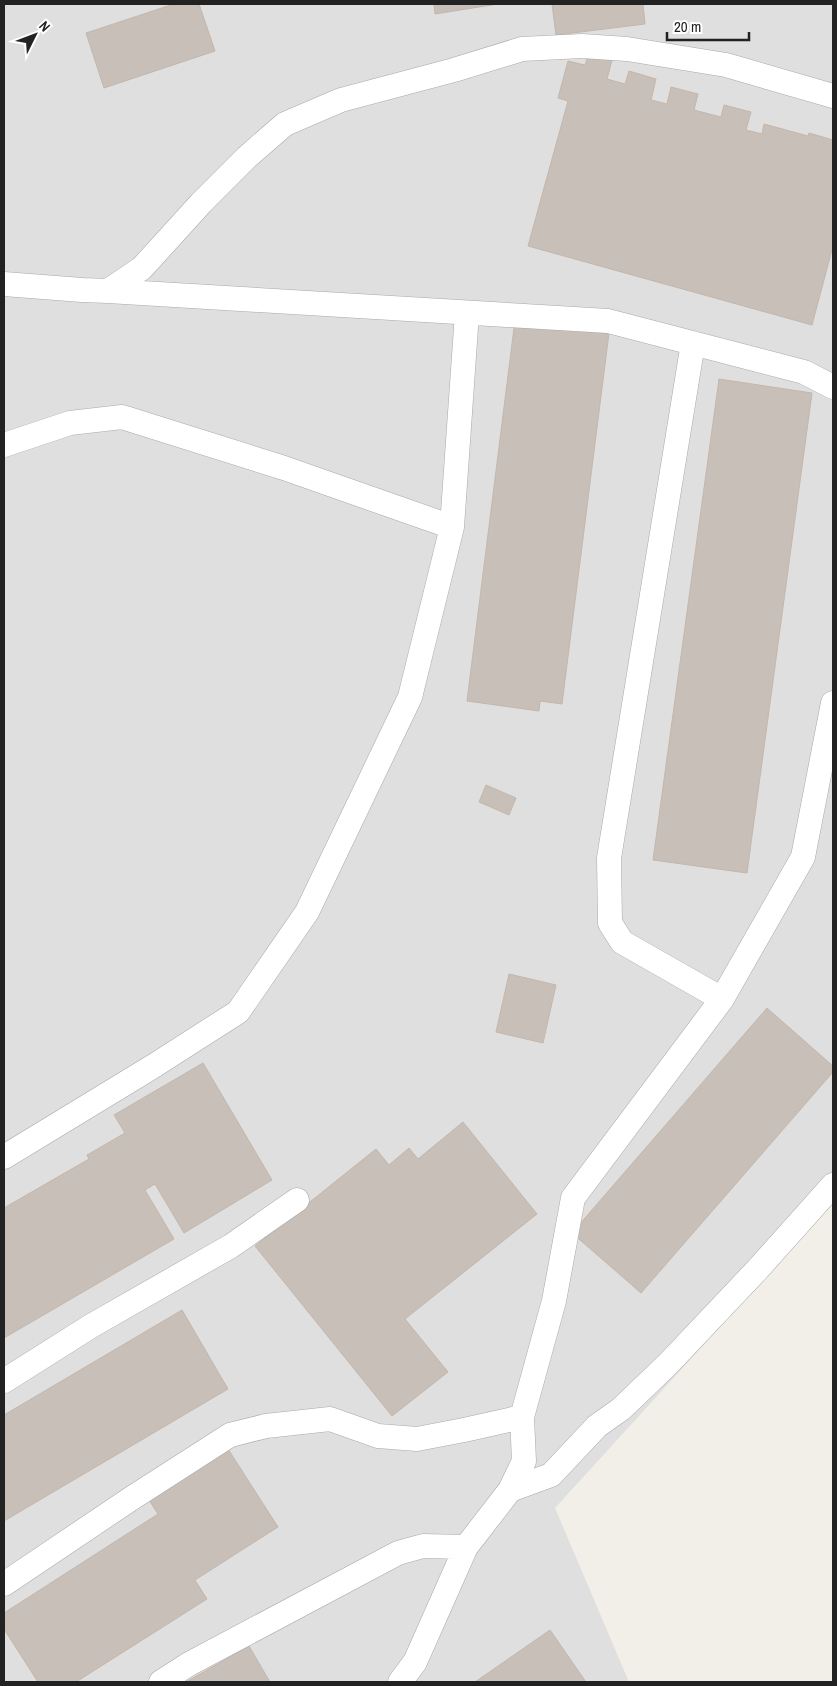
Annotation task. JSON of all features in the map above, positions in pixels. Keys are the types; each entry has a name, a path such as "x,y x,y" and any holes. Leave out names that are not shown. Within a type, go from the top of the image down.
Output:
{"street":[{"path":"108,291 142,268 201,203 285,124 341,100 454,70 522,49 582,46 627,49 726,65 833,96"},
{"path":"4,284 608,321 804,372 833,387"},
{"path":"4,1157 238,1012 307,912 410,697 452,527 467,313"},
{"path":"693,344 609,858 610,922 622,942 722,999"},
{"path":"4,445 70,423 122,417 284,468 452,527"},
{"path":"400,1682 414,1662 466,1547 510,1490 524,1461 522,1416 554,1301 573,1198 722,999 804,857 833,703"},
{"path":"510,1490 550,1475 597,1426 622,1409 668,1364 757,1270 833,1184"},
{"path":"4,1381 91,1326 231,1246 297,1200"},
{"path":"4,1584 230,1435 266,1426 330,1419 378,1436 417,1439 522,1416"},
{"path":"161,1682 189,1664 398,1553 423,1546 466,1547"}],"shaded area":[{"path":"4,4 833,4 833,1203 555,1508 629,1682 4,1682"}],"building":[{"path":"174,4 199,4 215,51 104,88 86,33"},
{"path":"434,4 498,4 435,14"},
{"path":"552,4 643,4 645,24 556,35"},
{"path":"589,53 612,60 607,79 625,84 629,71 656,79 651,100 667,104 671,87 698,94 694,110 721,117 724,105 751,112 746,130 762,134 764,124 808,136 809,133 833,140 833,246 812,325 528,246 568,101 558,98 568,61 585,65"},
{"path":"515,320 609,333 562,704 540,701 539,711 467,701"},
{"path":"719,379 812,393 747,873 653,860"},
{"path":"486,785 516,798 509,815 479,802"},
{"path":"509,974 556,985 543,1043 496,1032"},
{"path":"767,1008 833,1066 833,1072 641,1293 572,1233"},
{"path":"203,1063 272,1180 184,1233 155,1184 145,1190 174,1239 4,1338 4,1208 89,1159 87,1155 125,1133 114,1115"},
{"path":"463,1122 537,1214 405,1319 448,1372 392,1416 255,1246 376,1149 389,1165 409,1148 418,1159"},
{"path":"182,1310 228,1389 4,1521 4,1415"},
{"path":"228,1449 278,1527 195,1580 207,1599 76,1682 38,1682 4,1629 4,1613 158,1514 149,1500"},
{"path":"550,1630 586,1682 475,1682"},
{"path":"249,1646 270,1682 186,1682"}]}
